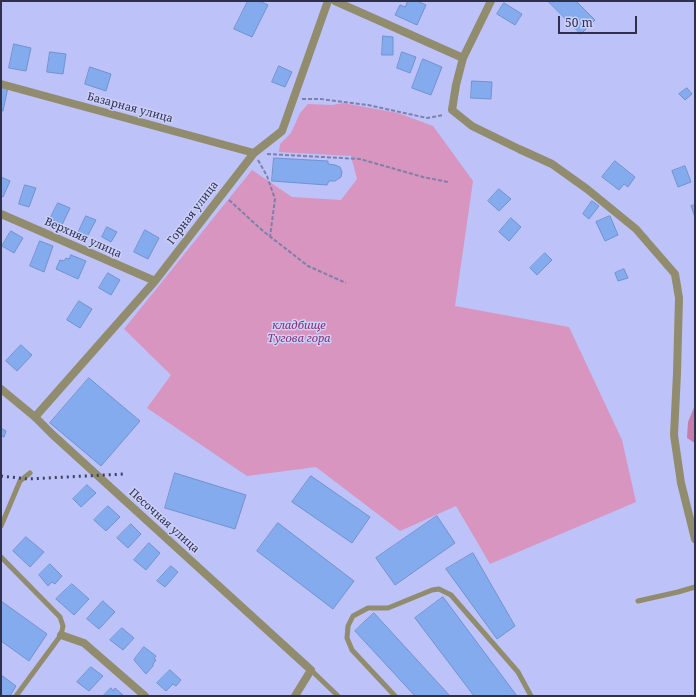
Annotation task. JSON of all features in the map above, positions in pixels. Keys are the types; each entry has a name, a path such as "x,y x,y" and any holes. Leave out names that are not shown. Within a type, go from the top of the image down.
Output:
{"street":[{"name":"Горная улица","path":"35,417 155,281 254,152 282,131 328,1"},
{"path":"335,1 463,58"},
{"path":"491,1 463,58 456,85 452,110 472,126 552,164 587,188 636,229 675,274 679,298 678,373 674,435 681,483 695,539"},
{"name":"Базарная улица","path":"1,84 254,152"},
{"name":"Верхняя улица","path":"1,214 155,281"},
{"name":"Песочная улица","path":"1,389 35,417 57,439 312,670"},
{"path":"61,635 84,643 145,696"},
{"path":"295,696 312,670"}],"lane":[{"path":"1,526 20,481 30,473"},
{"path":"1,557 60,617 63,626 61,635 16,696"},
{"path":"638,601 695,587"},
{"path":"395,696 352,650 347,638 348,626 353,616 368,608 388,608 426,592 439,589 451,594 513,666 518,672 531,696"},
{"path":"312,670 338,696"}],"path":[{"path":"293,99 321,100 368,105 427,118 450,113 452,110"},
{"path":"254,152 271,155 360,159 416,175 448,182"},
{"path":"254,152 267,176 275,199 270,237"},
{"path":"221,195 270,237 308,266 346,283"}],"green space":[{"name":"кладбище Тугова гора","path":"343,103 398,113 433,126 473,181 455,306 569,327 622,440 636,502 490,564 456,506 400,531 316,467 247,476 147,408 171,375 124,329 252,170 292,197 341,200 357,179 351,156 279,152 280,144 291,133 300,113 308,104 332,105"}],"shaded area":[{"path":"695,405 695,443 687,438 688,422"}],"building":[{"path":"248,1 259,1 268,5 252,37 234,29"},
{"path":"408,1 417,1 426,5 417,25 395,15 400,5 405,7"},
{"path":"548,1 576,1 595,20 581,34"},
{"path":"504,3 522,14 515,25 497,14"},
{"path":"383,36 393,37 393,55 382,55"},
{"path":"14,44 31,48 26,71 9,68"},
{"path":"50,52 66,54 63,74 47,72"},
{"path":"402,52 416,57 410,73 397,68"},
{"path":"423,59 442,67 431,95 412,88"},
{"path":"279,66 292,72 285,87 272,82"},
{"path":"90,67 111,74 106,91 85,84"},
{"path":"472,81 492,82 491,99 471,98"},
{"path":"1,86 8,87 3,111 1,111"},
{"path":"687,88 692,94 685,100 679,94"},
{"path":"274,158 328,161 328,164 340,167 342,172 341,177 335,181 329,181 327,185 272,181"},
{"path":"615,161 635,177 628,187 624,184 619,190 602,177"},
{"path":"685,166 691,182 678,187 672,171"},
{"path":"1,177 10,181 3,197 1,196"},
{"path":"25,185 36,188 29,207 19,204"},
{"path":"499,189 511,199 499,211 488,201"},
{"path":"592,201 599,206 589,219 583,214"},
{"path":"58,203 70,208 62,225 50,219"},
{"path":"695,205 695,217 691,206"},
{"path":"86,216 96,220 87,237 78,233"},
{"path":"610,216 618,235 605,241 596,222"},
{"path":"511,218 521,227 509,241 499,232"},
{"path":"107,227 117,232 111,242 102,237"},
{"path":"145,230 159,238 148,259 134,252"},
{"path":"11,231 23,238 14,253 2,246"},
{"path":"40,241 53,246 44,272 30,266"},
{"path":"545,253 552,260 537,275 530,268"},
{"path":"71,255 86,261 78,279 56,269 60,260 64,261 66,258 69,259"},
{"path":"624,269 628,278 618,281 615,273"},
{"path":"108,273 120,280 111,295 99,288"},
{"path":"79,301 92,309 80,328 67,320"},
{"path":"21,345 32,355 17,371 6,361"},
{"path":"89,378 140,421 101,466 50,423"},
{"path":"1,428 6,431 4,437 1,436"},
{"path":"175,473 246,495 235,529 165,508"},
{"path":"311,476 370,517 352,543 292,502"},
{"path":"87,485 96,493 81,507 73,499"},
{"path":"108,506 120,517 106,531 94,520"},
{"path":"437,516 455,543 395,585 376,558"},
{"path":"278,523 354,581 333,609 257,551"},
{"path":"131,524 141,534 128,548 117,538"},
{"path":"26,537 44,552 30,567 13,551"},
{"path":"149,543 160,553 146,570 134,560"},
{"path":"473,553 515,626 497,639 446,569"},
{"path":"50,564 62,576 55,584 52,582 48,586 39,575"},
{"path":"171,566 178,572 165,587 157,581"},
{"path":"72,584 89,599 74,615 56,599"},
{"path":"443,597 517,696 474,696 415,618"},
{"path":"1,601 47,634 29,661 1,641"},
{"path":"103,601 115,612 99,629 87,619"},
{"path":"374,613 450,696 415,696 355,631"},
{"path":"122,628 134,638 123,650 110,640"},
{"path":"144,647 156,656 153,666 146,674 134,660"},
{"path":"91,667 103,676 89,691 77,682"},
{"path":"170,670 181,680 176,686 173,684 166,691 157,683"},
{"path":"1,675 16,686 10,696 1,696"},
{"path":"111,688 113,691 115,688 124,696 103,696"}],"railway":[{"path":"1,476 28,479 124,474"}]}
